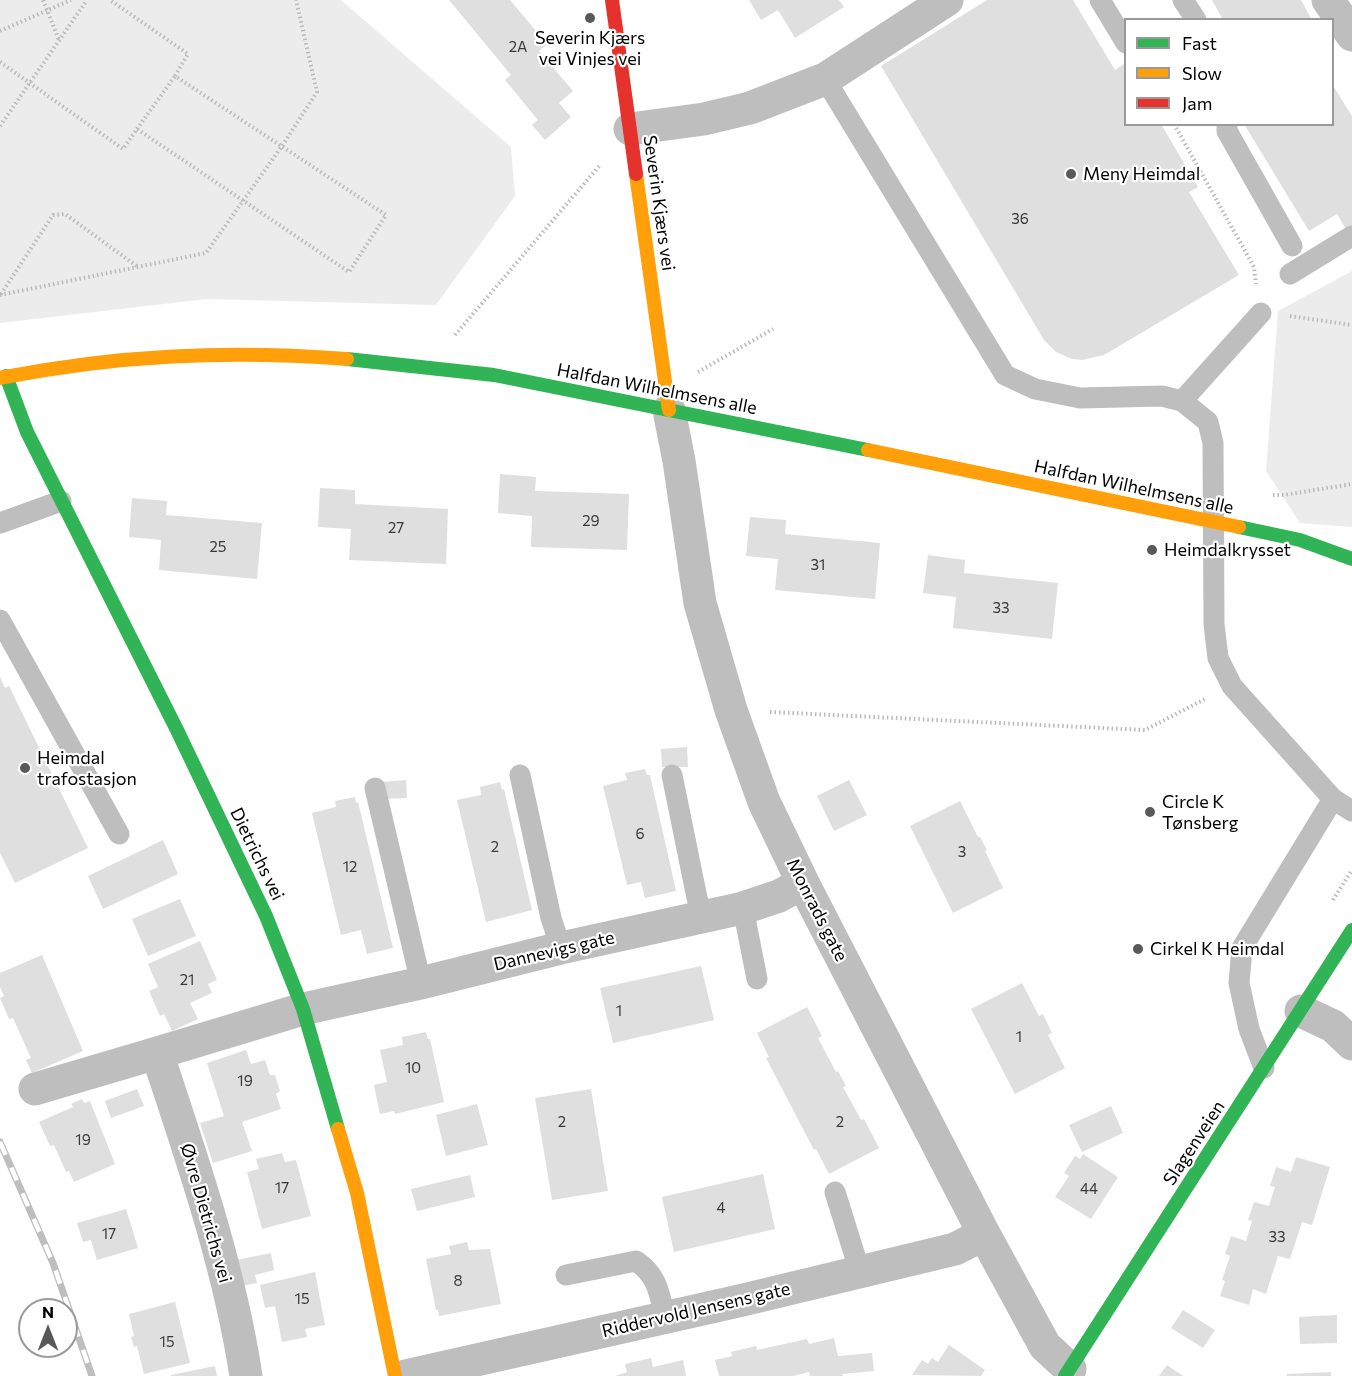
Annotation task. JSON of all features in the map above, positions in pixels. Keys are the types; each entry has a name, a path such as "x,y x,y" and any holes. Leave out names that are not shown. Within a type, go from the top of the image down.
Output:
{"main road":[{"name":"Severin Kjærs vei","path":"612,0 669,411"},
{"name":"Halfdan Wilhelmsens alle","path":"3,377 106,359 239,353 342,357 493,375 750,425 1300,540 1352,559"},
{"name":"Dietrichs vei","path":"3,377 27,432 177,729 266,916 303,1010 357,1193 395,1376"},
{"name":"Halfdan Wilhelmsens alle","path":"1300,540 1342,542"},
{"name":"Slagenveien","path":"1067,1372 1352,930"}],"street":[{"path":"630,129 704,119 750,108 825,79 947,0"},
{"path":"1328,0 1352,35"},
{"name":"Monrads gate","path":"669,411 700,603 731,710 764,802 803,883 984,1234 1046,1346 1067,1372"},
{"name":"Dannevigs gate","path":"303,1010 561,948 743,908 779,896 803,883"},
{"path":"35,1089 303,1010"},
{"path":"1301,1011 1333,1026 1352,1044"},
{"name":"Øvre Dietrichs vei","path":"157,1053 193,1161 223,1265 246,1376"},
{"name":"Riddervold Jensens gate","path":"405,1376 955,1249 984,1234"}],"lane":[{"path":"1100,0 1124,41"},
{"path":"1183,0 1195,18"},
{"path":"825,79 1005,375 1035,389 1080,398 1162,396 1182,401 1208,422 1214,443 1214,624 1218,658 1232,686 1333,799 1352,811"},
{"path":"1227,126 1227,130 1292,246"},
{"path":"1290,274 1352,236"},
{"path":"1182,401 1261,313"},
{"path":"0,523 61,501"},
{"path":"0,620 119,834"},
{"path":"520,775 551,918 561,948"},
{"path":"672,775 697,898 703,917"},
{"path":"375,788 422,983"},
{"path":"1264,1068 1249,1029 1239,983 1242,948 1333,799"},
{"path":"743,908 757,979"},
{"path":"835,1192 860,1272"},
{"path":"566,1275 636,1261 647,1268 655,1279 665,1317"}],"path":[{"path":"43,0 59,40"},
{"path":"0,31 71,0"},
{"path":"0,126 87,0"},
{"path":"0,62 123,149 176,76 188,54 110,0"},
{"path":"1,295 206,253 318,92 296,0"},
{"path":"137,129 349,272 386,215 176,76"},
{"path":"1175,126 1254,267 1261,313 1352,324"},
{"path":"427,367 630,129"},
{"path":"1,295 53,215 65,213 138,267"},
{"path":"697,373 773,329"},
{"path":"1214,492 1284,495 1352,484"},
{"path":"731,710 1145,730 1232,686"}],"shaded area":[{"path":"0,0 341,0 511,147 515,196 436,305 207,299 0,323"},
{"path":"1352,271 1352,527 1300,523 1266,471 1278,311"}],"building":[{"path":"449,0 510,0 547,44 539,51 573,91 559,103 571,117 545,140 532,125 538,120 505,80 511,75"},
{"path":"749,0 839,0 844,7 795,38 778,10 761,20"},
{"path":"987,0 1073,0 1115,70 1124,64 1124,126 1162,126 1198,187 1189,192 1239,275 1104,355 1082,360 1072,359 1056,352 1044,340 881,66"},
{"path":"1212,0 1301,0 1311,18 1222,18"},
{"path":"1334,87 1352,116 1352,229 1347,231 1337,214 1309,231 1245,126 1334,126"},
{"path":"500,474 536,477 535,491 629,494 627,550 531,547 532,516 498,513"},
{"path":"320,488 355,490 355,504 448,509 446,564 349,560 351,529 318,527"},
{"path":"132,498 167,501 166,515 262,523 257,579 159,570 161,540 129,537"},
{"path":"750,517 786,520 785,534 880,543 875,599 775,590 778,559 746,556"},
{"path":"928,555 965,560 964,573 1058,583 1052,639 953,628 956,597 923,593"},
{"name":"Heimdal trafostasjon","path":"0,677 5,688 9,686 88,848 15,883 0,853"},
{"path":"687,747 688,767 662,767 661,749"},
{"path":"645,769 647,775 650,775 676,891 645,898 641,882 627,885 603,786 627,780 625,773"},
{"path":"406,780 407,798 381,799 380,782"},
{"path":"849,780 867,815 834,831 817,796"},
{"path":"500,782 502,790 504,789 532,910 486,922 457,800 481,795 480,787"},
{"path":"355,797 393,948 367,954 361,930 341,935 312,813 336,807 335,801"},
{"path":"960,801 987,850 985,851 1003,888 953,913 910,826"},
{"path":"163,840 178,874 103,909 88,876"},
{"path":"180,899 196,936 148,956 132,919"},
{"path":"200,941 217,980 208,984 212,993 190,1003 198,1019 172,1031 164,1014 160,1016 149,991 158,987 148,964"},
{"path":"42,955 83,1051 32,1073 26,1060 31,1058 13,1018 9,1019 0,998 4,996 0,987 0,973"},
{"path":"701,966 714,1020 613,1043 600,988"},
{"path":"1022,983 1039,1016 1043,1014 1052,1033 1048,1035 1065,1068 1015,1094 971,1009"},
{"path":"807,1007 822,1036 818,1038 846,1086 843,1087 861,1120 864,1119 879,1148 829,1174 766,1058 769,1057 757,1033"},
{"path":"426,1032 430,1039 444,1102 395,1114 394,1111 380,1114 374,1085 387,1082 380,1050 403,1045 402,1037"},
{"path":"246,1050 251,1064 265,1060 270,1075 275,1075 280,1091 276,1094 281,1109 242,1122 252,1151 213,1163 200,1123 224,1116 207,1063"},
{"path":"137,1089 144,1106 111,1118 105,1101"},
{"path":"591,1089 608,1191 552,1200 535,1098"},
{"path":"82,1099 84,1103 90,1101 115,1164 74,1182 69,1171 66,1172 54,1145 50,1146 39,1122 73,1107 71,1104"},
{"path":"477,1104 488,1145 446,1156 436,1115"},
{"path":"1111,1106 1123,1133 1082,1152 1069,1125"},
{"path":"282,1153 285,1162 296,1160 311,1216 262,1229 247,1172 259,1169 256,1159"},
{"path":"1083,1154 1118,1177 1091,1219 1055,1197 1069,1176 1064,1173 1075,1156 1080,1159"},
{"path":"1296,1157 1330,1167 1312,1225 1302,1222 1290,1259 1278,1256 1266,1294 1253,1289 1249,1305 1220,1296 1225,1281 1222,1280 1230,1256 1225,1254 1231,1236 1246,1241 1252,1221 1248,1220 1254,1202 1269,1206 1275,1187 1270,1186 1276,1167 1291,1172"},
{"path":"763,1174 775,1229 674,1252 662,1197"},
{"path":"470,1175 475,1197 417,1211 411,1189"},
{"path":"126,1209 138,1248 97,1260 91,1240 83,1242 77,1223"},
{"path":"467,1242 469,1250 490,1249 501,1304 439,1316 426,1259 451,1254 449,1246"},
{"path":"271,1253 274,1270 255,1275 257,1283 241,1286 236,1260"},
{"path":"315,1272 325,1325 305,1329 307,1337 282,1342 275,1306 265,1308 260,1285"},
{"path":"175,1302 190,1363 144,1374 137,1346 134,1347 131,1337 134,1336 129,1314"},
{"path":"1183,1310 1215,1330 1203,1348 1171,1328"},
{"path":"1337,1315 1337,1343 1300,1344 1299,1317"},
{"path":"834,1338 838,1356 872,1353 874,1371 842,1374 843,1376 810,1376 809,1372 794,1376 719,1376 715,1360 732,1356 731,1352 756,1346 757,1350 807,1339 809,1344"},
{"path":"949,1345 985,1370 981,1376 912,1375 922,1360 928,1364 932,1358 938,1362"},
{"path":"651,1358 653,1367 683,1360 686,1376 615,1376 627,1372 625,1364"},
{"path":"1167,1365 1183,1376 1159,1376"},
{"path":"215,1366 217,1376 171,1376 171,1375"},
{"path":"1331,1372 1331,1376 1287,1376 1287,1374"}],"railway":[{"path":"0,1142 53,1263 92,1376"}],"traffic: fast":[{"path":"347,359 494,375 868,450"},
{"path":"6,376 27,432 177,730 266,916 303,1009 338,1129"},
{"path":"1239,527 1300,540 1352,559"},
{"path":"1065,1376 1352,930"}],"traffic: slow":[{"path":"636,174 669,410"},
{"path":"0,378 87,364 173,356 259,355 347,359"},
{"path":"868,450 1239,527"},
{"path":"338,1129 357,1193 395,1376"}],"traffic: jam":[{"path":"612,0 636,174"}],"place":[{"name":"Severin Kjærs vei Vinjes vei","path":"590,18"},
{"name":"Meny Heimdal","path":"1071,174"},
{"name":"Heimdalkrysset","path":"1152,550"},
{"name":"Heimdal trafostasjon","path":"25,768"},
{"name":"Circle K Tønsberg","path":"1150,812"},
{"name":"Cirkel K Heimdal","path":"1138,949"}]}
